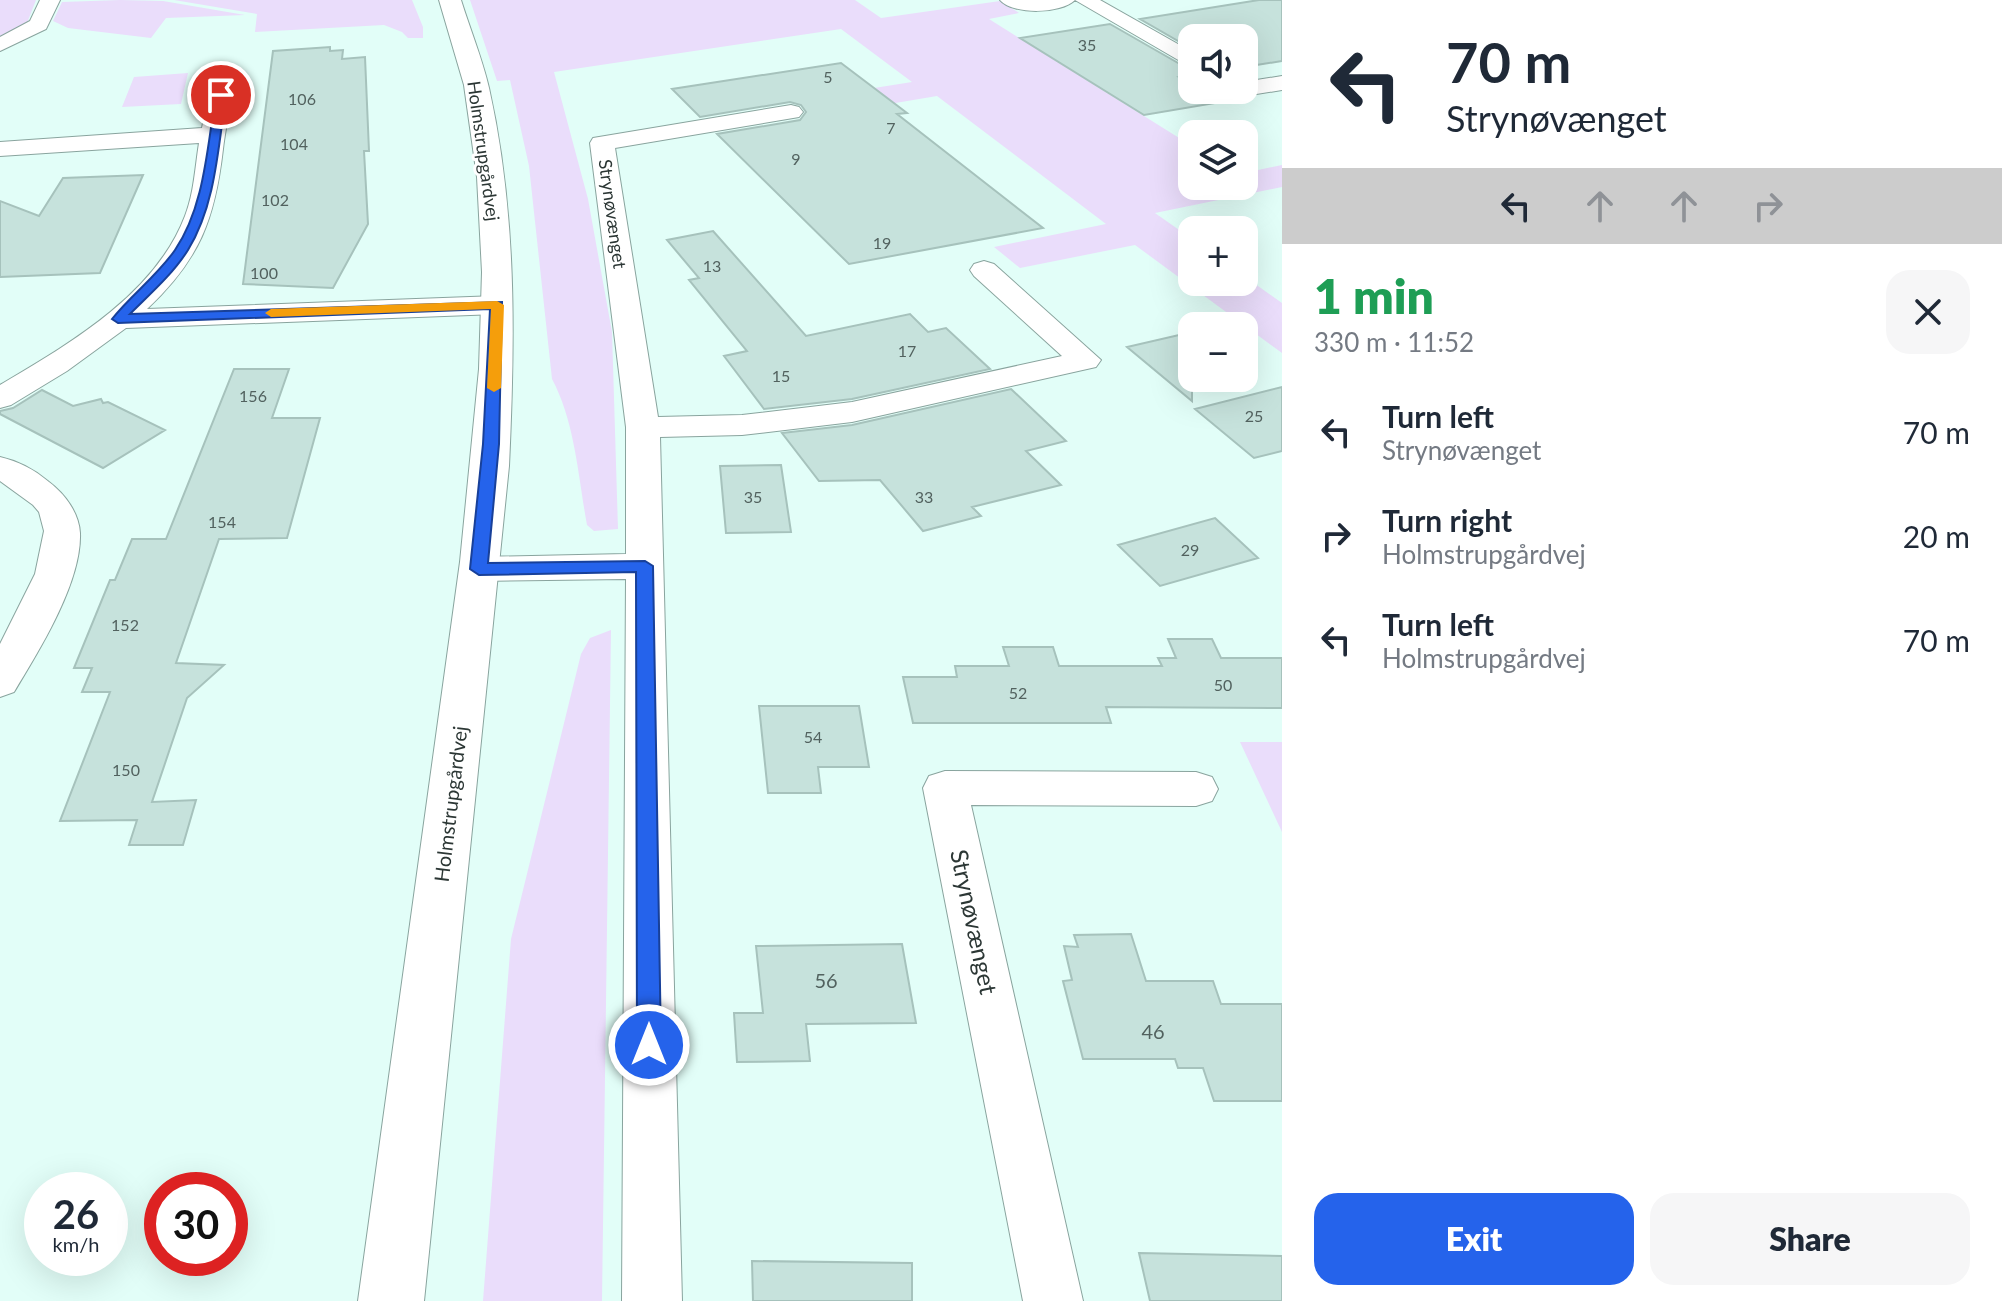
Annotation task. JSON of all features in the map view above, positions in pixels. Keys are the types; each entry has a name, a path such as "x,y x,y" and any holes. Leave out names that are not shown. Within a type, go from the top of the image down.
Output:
{"street":[{"path":"0,45 39,25 50,0"},
{"name":"Holmstrupgårdvej","path":"391,1301 479,569 491,444 497,305 492,208 479,101 450,0"},
{"path":"1010,0 1021,6 1065,0"},
{"path":"1085,0 1178,53"},
{"path":"0,398 40,375 118,319 165,272 182,250 204,199 221,95 217,75"},
{"path":"1258,87 1282,83"},
{"name":"Strynøvænget","path":"652,1301 643,427 602,143 791,112"},
{"path":"0,149 213,135"},
{"path":"643,427 742,425 837,414 1085,360 984,270"},
{"path":"118,319 497,305"},
{"path":"0,467 28,482 48,500 58,515 62,534 60,555 53,574 0,682"},
{"path":"479,569 645,566"},
{"name":"Strynøvænget","path":"1053,1301 945,788 1196,789"}],"shaded area":[{"path":"0,0 36,0 27,23 0,39"},
{"path":"174,0 412,0 423,27 423,38 408,38 402,32 384,25 255,32 257,14"},
{"path":"470,0 855,0 881,18 1000,1 1019,13 989,19 1178,137 1178,200 1218,200 1155,213 1178,229 1178,277 1135,245 1020,268 994,247 1106,224 937,96 830,114 811,98 912,82 841,29 554,72 588,199 612,332 618,529 594,531 587,525 571,431 552,379 529,166 510,80 497,81"},
{"path":"163,1 245,15 166,18 151,38 68,28 53,21 62,2"},
{"path":"188,73 181,104 122,107 134,77"},
{"path":"1282,165 1282,187 1258,192 1258,170"},
{"path":"1258,286 1282,303 1282,353 1258,335 1258,312 1226,312 1204,296 1258,296"},
{"path":"611,630 602,1301 483,1301 511,939 581,654 590,638"},
{"path":"1240,742 1282,742 1282,832"}],"building":[{"path":"1259,0 1282,0 1282,61 1258,65 1258,24 1178,24 1178,41 1140,19"},
{"path":"1110,24 1178,63 1178,104 1209,104 1144,115 1020,38"},
{"path":"330,47 330,51 343,50 342,59 365,57 369,151 364,151 368,224 333,288 243,284 273,51"},
{"path":"841,63 907,113 897,114 1043,228 849,264 717,134 800,120 806,112 801,105 790,102 700,117 672,89"},
{"path":"143,175 100,273 0,277 0,201 39,216 63,178"},
{"path":"713,231 806,336 910,314 928,332 946,328 990,369 852,399 764,409 724,356 747,351 689,280 699,278 667,240"},
{"path":"1178,335 1178,389 1127,347"},
{"path":"234,369 289,369 272,418 320,418 287,538 219,539 176,663 224,665 187,698 152,802 196,800 183,845 129,845 137,820 60,821 110,692 82,692 92,668 74,668 110,580 115,580 132,539 166,539"},
{"path":"1282,387 1282,451 1254,458 1195,409"},
{"path":"1011,389 1066,441 1026,451 1061,485 972,507 981,516 923,531 880,480 819,481 782,433 852,425"},
{"path":"42,390 73,406 101,399 103,403 108,402 165,430 103,468 0,414 0,411 13,408"},
{"path":"1181,392 1192,392 1192,401"},
{"path":"781,465 791,532 726,533 720,466"},
{"path":"1215,518 1258,558 1160,586 1118,545"},
{"path":"1168,639 1212,639 1221,658 1282,658 1282,708 1106,707 1111,723 913,723 903,677 957,677 955,666 1009,666 1003,647 1053,647 1059,666 1162,666 1158,658 1176,658"},
{"path":"759,706 859,706 869,767 818,767 821,793 768,793"},
{"path":"1131,934 1146,981 1213,981 1221,1004 1282,1004 1282,1101 1214,1101 1203,1068 1178,1068 1175,1059 1083,1059 1063,981 1072,980 1064,946 1078,947 1074,935"},
{"path":"902,944 916,1023 806,1024 810,1061 737,1062 734,1013 763,1013 756,946"},
{"path":"1139,1253 1282,1256 1282,1301 1150,1301"},
{"path":"752,1261 912,1263 912,1301 753,1301"}],"slow traffic":[{"path":"271,313 497,305 494,388"}],"route":[{"path":"221,95 204,199 196,223 182,250 165,272 118,319 497,305 491,444 479,569 645,566 649,1045"}]}
